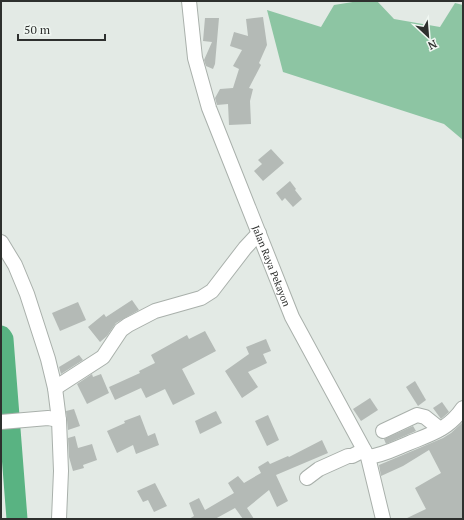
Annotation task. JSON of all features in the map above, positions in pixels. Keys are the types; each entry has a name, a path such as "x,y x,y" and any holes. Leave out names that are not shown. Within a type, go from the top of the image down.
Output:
{"street":[{"name":"Jalan Raya Pekayon","path":"189,1 195,58 202,86 227,155 252,240 361,454 383,519"},
{"path":"55,388 103,357 121,330 128,325 155,311 205,296 212,291 252,240"},
{"path":"1,242 15,265 26,294 48,359 55,388 53,419 60,471 59,519"},
{"path":"307,478 319,469 348,456 361,454 380,456 431,435 454,419 463,408"},
{"path":"383,431 417,415 422,416 440,429"},
{"path":"1,422 53,419"}],"green space":[{"path":"359,1 377,1 394,19 440,27 455,3 463,5 463,140 444,124 283,72 267,10 321,27 334,5"}],"building":[{"path":"263,17 267,45 259,63 261,65 249,88 253,89 250,101 251,124 229,125 228,104 217,105 215,98 220,89 233,88 239,69 233,66 242,50 230,46 234,32 248,36 246,19"},
{"path":"205,18 219,18 215,64 213,69 206,66 204,60 212,42 203,41"},
{"path":"271,149 284,163 263,181 254,171 262,164 258,160"},
{"path":"290,181 302,199 293,207 285,198 282,201 276,193"},
{"path":"132,300 139,310 116,323 107,336 100,342 88,327 104,314 106,317"},
{"path":"78,302 86,320 60,331 52,313"},
{"path":"205,331 216,351 182,369 195,394 173,405 165,389 146,398 141,388 115,400 109,387 140,373 139,371 155,363 151,355 187,335 189,339"},
{"path":"266,339 271,351 263,354 267,363 248,372 258,387 242,398 225,371 249,354 246,347"},
{"path":"79,355 83,360 61,374 59,367"},
{"path":"92,374 93,377 101,374 109,393 87,404 77,384"},
{"path":"415,381 426,400 418,406 406,387"},
{"path":"370,398 378,410 361,421 353,409"},
{"path":"442,402 449,412 441,419 433,408"},
{"path":"74,409 80,426 68,430 66,411"},
{"path":"216,411 222,423 200,434 195,421"},
{"path":"140,415 148,436 155,433 159,445 136,454 133,445 117,453 107,431 125,423 124,421"},
{"path":"268,415 279,440 267,446 255,421"},
{"path":"463,422 463,519 405,519 426,509 415,488 441,473 429,450 403,466 381,476 379,465 443,438"},
{"path":"413,426 416,431 386,444 384,439"},
{"path":"75,436 78,448 92,444 97,460 83,465 84,468 73,471 69,457 68,438"},
{"path":"322,440 328,453 276,475 288,501 277,507 269,490 247,508 254,519 243,519 235,508 215,519 189,519 194,516 189,503 199,498 205,510 234,493 228,483 238,476 244,483 261,473 258,467 268,461 270,464 288,456 289,457"},
{"path":"155,483 167,506 154,512 148,500 143,502 137,491"}],"waterway":[{"path":"1,336 3,339 17,519"}]}
